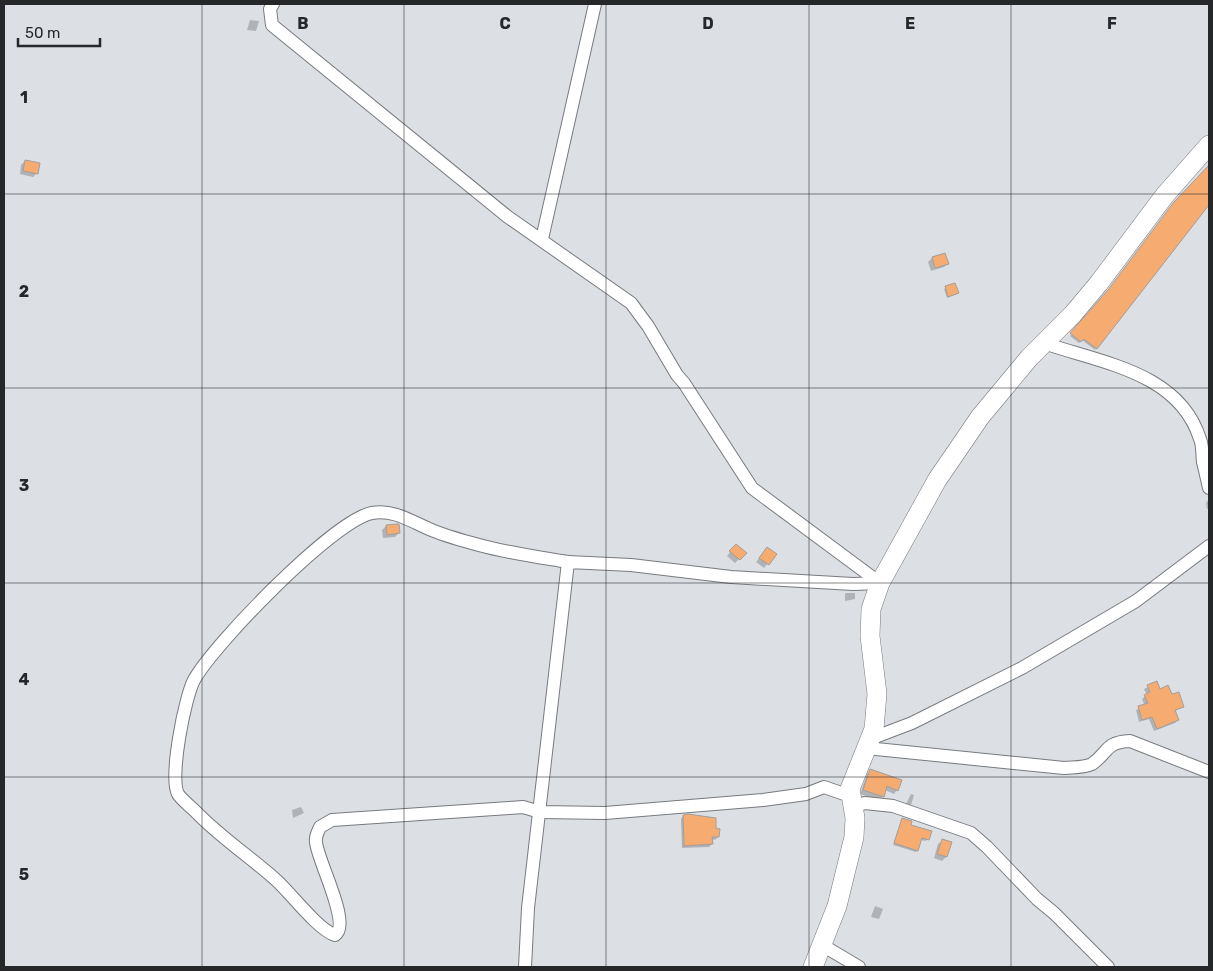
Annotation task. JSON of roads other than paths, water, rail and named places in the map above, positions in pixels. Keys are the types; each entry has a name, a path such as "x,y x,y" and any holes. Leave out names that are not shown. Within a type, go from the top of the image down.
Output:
{"street":[{"path":"273,4 270,9 272,25 508,218 542,239 632,303 752,488 880,583"},
{"path":"542,239 594,4"},
{"path":"813,967 837,906 854,836 855,818 851,801 852,783 874,729 877,706 870,620 871,609 880,583 937,480 980,417 1029,358 1073,314 1165,195 1209,145"},
{"path":"1044,343 1123,367 1153,382 1178,399 1191,418 1201,440 1203,462 1209,488"},
{"path":"880,583 853,584 731,577 631,565 568,562 480,545 434,531 390,512 369,513 346,524 308,557 244,618 203,666 190,688 180,731 176,773 178,794 227,841 276,879 324,929 335,935 339,931 340,926 339,913 317,852 316,839 320,826 325,823 344,819 489,808 523,808 540,812 605,813 700,806 806,794 824,787 851,801 894,806 971,833 1108,967"},
{"path":"868,744 1022,668 1136,601 1209,546"},
{"path":"525,967 528,908 568,562"},
{"path":"868,744 1064,768 1083,767 1091,764 1117,741 1130,741 1209,772"},
{"path":"822,945 859,967"}]}
